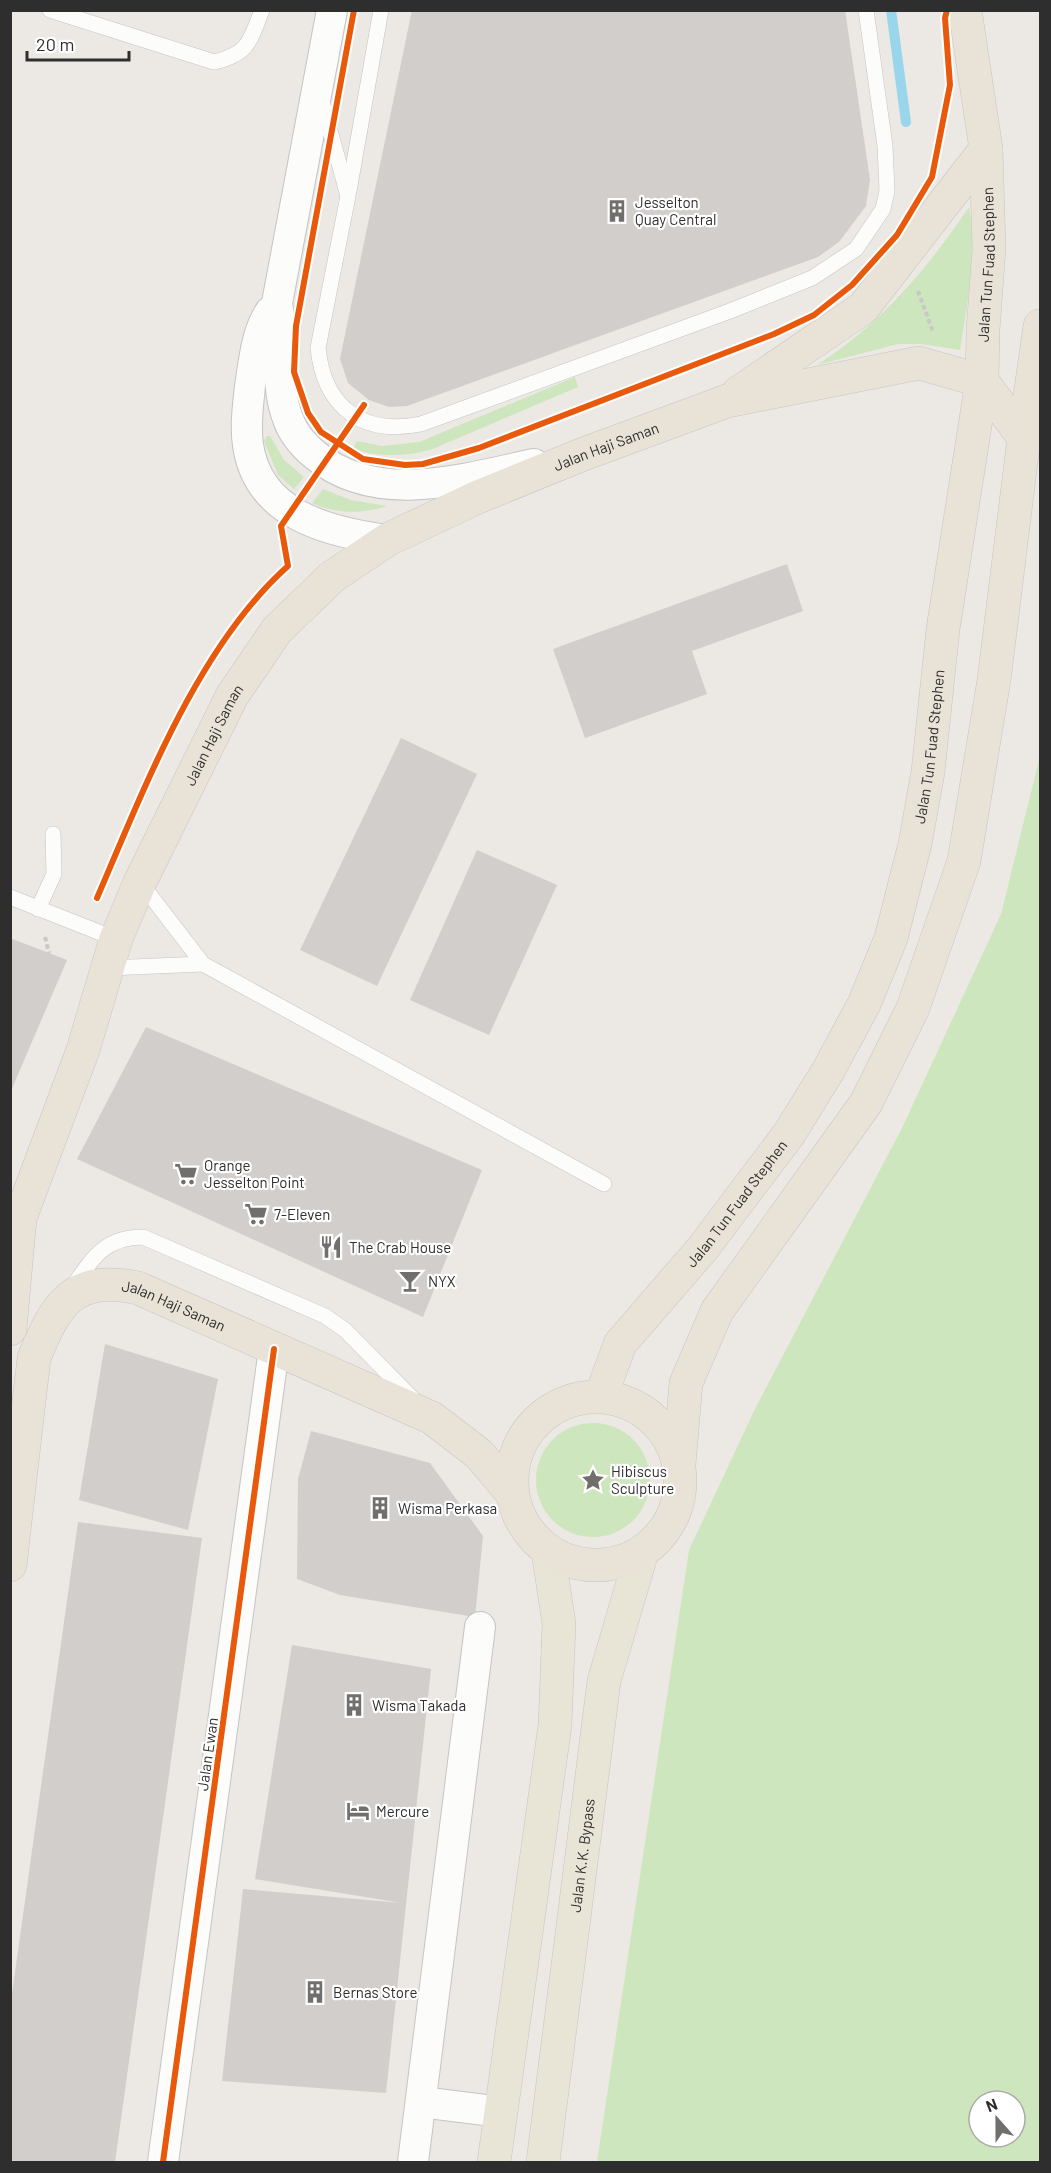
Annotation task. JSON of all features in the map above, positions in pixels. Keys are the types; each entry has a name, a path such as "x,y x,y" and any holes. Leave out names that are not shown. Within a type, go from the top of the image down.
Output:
{"highway":[{"name":"Jalan Tun Fuad Stephen","path":"601,1396 620,1344 703,1248 795,1125 864,1004 891,938 915,844 928,772 943,629 982,381 989,249 986,149 965,10"},
{"name":"Jalan Haji Saman","path":"727,401 863,308 986,149"},
{"path":"680,1464 670,1438 652,1417 628,1402 601,1396 576,1398 553,1408 534,1423 520,1444 514,1460 511,1492 522,1522 531,1535 548,1551 571,1562 595,1566 620,1562 642,1552 657,1539 674,1514 681,1484 680,1464 686,1383 717,1311 866,1103 913,1008 964,861 994,680 1024,438 1041,326"},
{"name":"Jalan Haji Saman","path":"10,1329 20,1218 83,1050 112,954 140,882 232,696 278,630 332,577 387,540 478,497 581,455 727,401 919,363 982,381"},
{"path":"982,381 1024,438"},
{"name":"Jalan Haji Saman","path":"10,1565 34,1358 47,1327 62,1303 81,1290 101,1283 138,1288 432,1418 479,1454 511,1492"}],"main road":[{"path":"494,2163 555,1725 559,1623 548,1551"},
{"name":"Jalan K.K. Bypass","path":"543,2163 604,1681 642,1552"}],"street":[{"path":"332,10 277,303 281,322 279,383 288,421 304,447 325,464 351,478 417,485 471,477 581,455"},
{"path":"277,303 262,325 247,413 248,446 262,486 291,513 338,532 387,540"},
{"name":"Jalan Ewan","path":"163,2163 274,1349"},
{"path":"413,2163 480,1627"},
{"path":"421,2102 501,2112"}],"lane":[{"path":"50,10 214,62 234,57 249,44 262,10"},
{"path":"381,10 318,348 321,372 329,391 342,409 372,424 398,429 421,424 740,307 812,278 856,249 883,209 887,191 885,146 866,10"},
{"path":"318,85 348,196"},
{"path":"38,909 54,874 54,834"},
{"path":"140,882 203,964"},
{"path":"10,897 38,909 112,954 203,964 603,1184"},
{"path":"62,1303 90,1262 106,1246 124,1237 143,1237 325,1316 345,1330 432,1418"}],"path":[{"path":"914,282 936,338"}],"green space":[{"path":"969,207 972,259 960,350 921,344 898,344 817,365 862,332 901,294 937,252"},
{"path":"575,377 578,387 430,450 391,455 353,448 357,441 382,446 419,442"},
{"path":"267,436 270,436 284,460 304,477 294,489 278,475 264,441"},
{"path":"323,489 351,500 387,506 359,511 339,511 321,507 312,503"},
{"path":"1040,756 1040,2162 597,2162 689,1550 755,1409 903,1126 1001,914"},
{"path":"593,1423 615,1428 633,1440 645,1458 650,1480 645,1502 633,1520 615,1532 593,1537 571,1532 553,1520 541,1502 536,1480 541,1458 553,1440 571,1428"}],"building":[{"name":"Jesselton Quay Central","path":"412,10 845,10 870,180 866,206 839,242 818,257 407,406 389,407 369,400 348,383 340,359"},
{"path":"787,564 803,611 692,651 707,694 585,738 553,649"},
{"path":"401,738 477,774 377,986 300,950"},
{"path":"477,850 557,885 489,1035 410,1000"},
{"path":"10,938 67,960 10,1093"},
{"path":"146,1027 482,1170 423,1317 77,1159"},
{"path":"105,1344 218,1379 188,1530 79,1500"},
{"name":"Wisma Perkasa","path":"311,1431 430,1463 483,1536 475,1617 340,1595 297,1579 298,1479"},
{"path":"78,1522 202,1538 115,2162 10,2162 10,2008"},
{"path":"292,1645 431,1669 386,2093 222,2081 243,1889 402,1903 255,1879"}],"waterway":[{"path":"891,10 906,122"}],"cycle path":[{"path":"354,10 296,326 294,372 308,413 321,432 363,459 405,465 423,464 479,448 774,334 814,315 852,285 897,235 932,177 950,85 945,18 947,10"},
{"path":"97,898 154,766 200,677 227,636 256,599 288,566 281,526 364,405"},
{"path":"163,2162 274,1349"}],"place":[{"name":"Jesselton Quay Central","path":"617,211"},
{"name":"Orange Jesselton Point","path":"186,1174"},
{"name":"7-Eleven","path":"256,1214"},
{"name":"The Crab House","path":"331,1247"},
{"name":"NYX","path":"410,1281"},
{"name":"Hibiscus Sculpture","path":"593,1480"},
{"name":"Wisma Perkasa","path":"380,1508"},
{"name":"Wisma Takada","path":"354,1705"},
{"name":"Mercure","path":"358,1811"},
{"name":"Bernas Store","path":"315,1992"}]}
